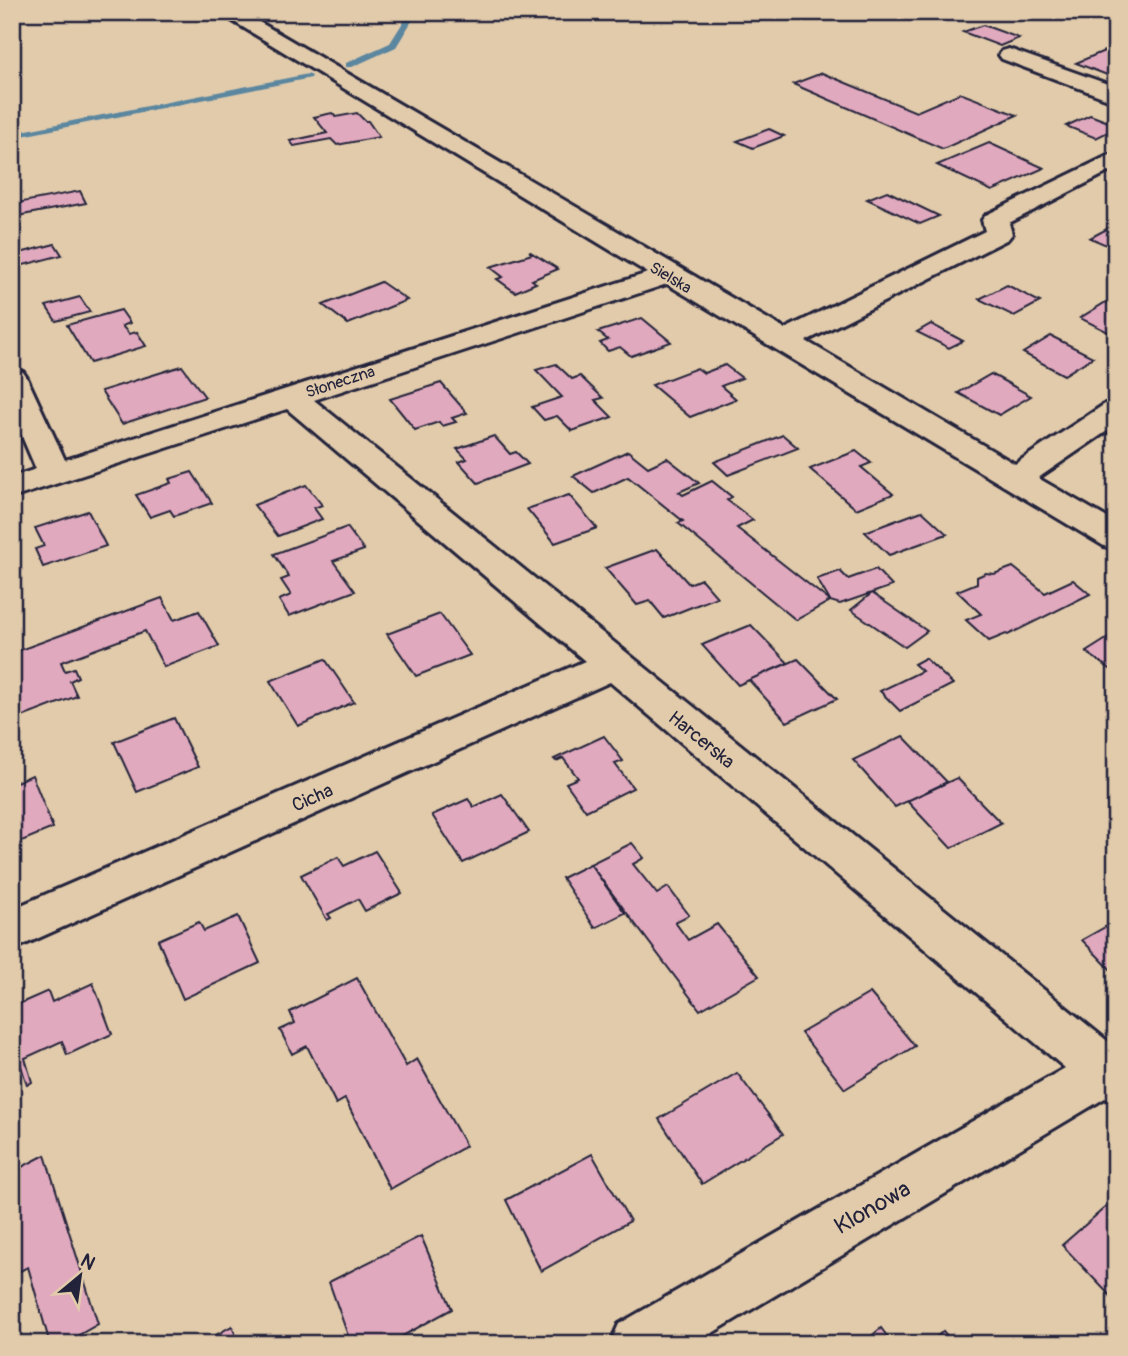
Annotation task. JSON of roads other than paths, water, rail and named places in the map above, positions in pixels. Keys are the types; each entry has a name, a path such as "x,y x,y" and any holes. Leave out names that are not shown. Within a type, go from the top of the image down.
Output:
{"street":[{"name":"Sielska","path":"228,12 1116,538"},
{"path":"1009,55 1116,95"},
{"path":"782,342 999,234 995,220 1116,159"},
{"name":"Słoneczna","path":"12,488 668,275"},
{"path":"12,378 55,474"},
{"name":"Harcerska","path":"291,397 1111,1075"},
{"path":"1014,479 1116,411"},
{"name":"Cicha","path":"12,930 613,665"},
{"name":"Klonowa","path":"639,1344 1111,1075"}],"waterway":[{"path":"349,65 393,45 411,16 410,12"},
{"path":"12,136 308,76"}]}
